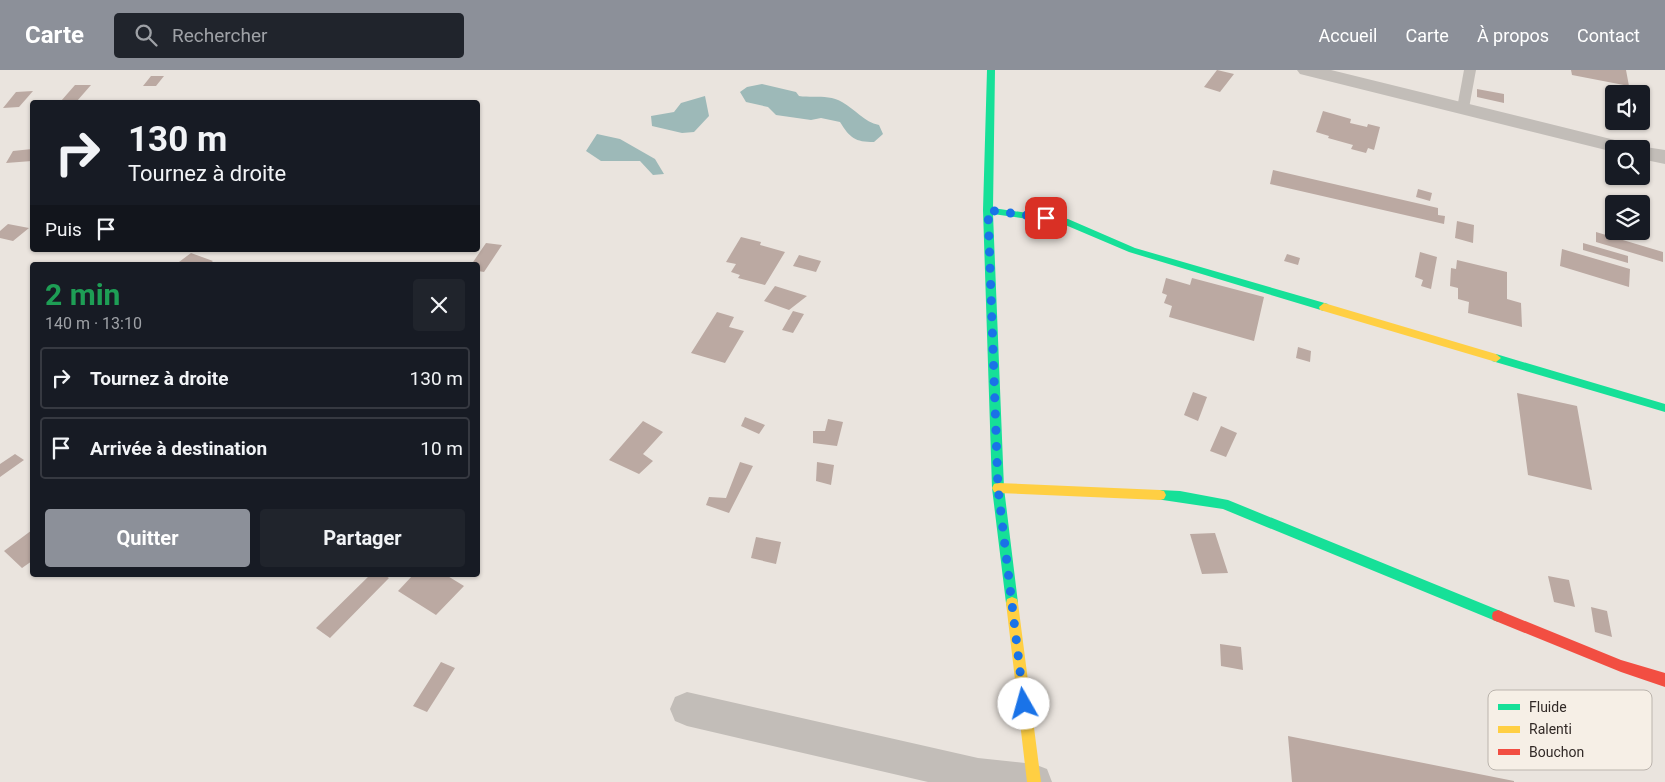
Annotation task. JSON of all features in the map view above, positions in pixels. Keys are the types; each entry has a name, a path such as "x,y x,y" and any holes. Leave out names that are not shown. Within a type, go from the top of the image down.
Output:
{"street":[{"path":"687,709 978,776 1034,782 998,488 988,210 991,70"},
{"path":"1307,70 1605,143"},
{"path":"1650,154 1665,157"},
{"path":"988,210 1065,221 1132,250 1665,408"},
{"path":"998,488 1180,496 1224,504 1621,666 1665,680"}],"lane":[{"path":"1463,108 1470,70"}],"water":[{"path":"762,84 796,92 799,96 826,97 837,100 869,121 879,125 883,134 874,142 862,141 850,135 840,122 821,118 811,120 776,115 768,107 746,102 740,92 747,87"},
{"path":"705,96 709,116 694,132 682,133 652,126 651,116 674,112 681,103"},
{"path":"597,134 620,139 655,159 664,174 653,175 640,161 601,161 586,151"}],"building":[{"path":"1217,70 1234,74 1220,92 1204,87"},
{"path":"1571,70 1626,70 1629,85 1624,85 1572,75"},
{"path":"151,76 164,76 156,86 143,86"},
{"path":"75,85 91,85 78,100 62,100"},
{"path":"1477,89 1504,94 1504,103 1477,97"},
{"path":"33,91 19,107 3,108 16,92"},
{"path":"1323,111 1351,119 1350,123 1367,127 1368,124 1380,127 1374,150 1368,148 1366,153 1351,149 1353,145 1328,138 1329,136 1316,132"},
{"path":"30,149 30,161 6,163 13,151"},
{"path":"1273,170 1438,208 1438,215 1445,216 1444,224 1270,184"},
{"path":"1418,189 1432,193 1430,201 1416,197"},
{"path":"1457,221 1474,225 1473,243 1455,238"},
{"path":"8,224 29,228 13,241 0,238 0,231"},
{"path":"1596,232 1605,235 1605,240 1623,240 1663,252 1663,262 1596,242"},
{"path":"741,237 761,242 760,245 785,252 765,285 738,278 740,275 731,272 736,264 726,262"},
{"path":"486,243 502,245 484,272 480,271 480,262 473,262"},
{"path":"1583,243 1628,256 1628,263 1583,250"},
{"path":"1562,249 1630,269 1629,287 1560,266"},
{"path":"1420,252 1437,257 1431,289 1421,286 1423,280 1415,277"},
{"path":"191,253 213,261 212,262 179,262"},
{"path":"1287,254 1300,258 1298,265 1284,261"},
{"path":"799,255 821,261 816,272 793,266"},
{"path":"1457,260 1507,272 1507,299 1521,303 1522,327 1468,313 1469,302 1458,299 1458,288 1450,286 1451,268 1456,269"},
{"path":"1166,278 1190,285 1192,278 1264,297 1254,341 1169,317 1172,306 1164,303 1167,295 1162,293"},
{"path":"775,286 807,296 789,310 764,301"},
{"path":"793,311 804,314 793,333 782,330"},
{"path":"717,312 734,317 729,327 744,331 725,363 691,353"},
{"path":"1298,347 1311,351 1310,362 1296,358"},
{"path":"1193,392 1207,397 1198,421 1184,415"},
{"path":"1517,393 1577,406 1592,490 1528,475"},
{"path":"745,417 765,425 759,434 741,426"},
{"path":"828,419 843,422 837,446 813,443 813,431 825,431"},
{"path":"643,421 663,432 643,454 653,461 639,474 609,460"},
{"path":"1221,426 1237,433 1226,457 1210,451"},
{"path":"15,454 24,460 0,477 0,464"},
{"path":"740,462 753,466 729,513 706,505 709,497 726,498"},
{"path":"817,462 834,465 831,485 816,481"},
{"path":"30,532 30,562 22,568 4,551"},
{"path":"1215,533 1228,573 1202,574 1190,534"},
{"path":"756,537 781,542 776,564 751,558"},
{"path":"1548,576 1569,580 1575,607 1554,602"},
{"path":"368,577 389,578 330,638 316,628"},
{"path":"411,577 449,577 464,586 436,615 398,591"},
{"path":"1591,607 1607,611 1612,637 1595,632"},
{"path":"1220,644 1241,647 1243,670 1221,666"},
{"path":"441,662 455,668 427,712 413,706"},
{"path":"1288,736 1514,781 1514,782 1292,782"}],"traffic: fast":[{"path":"991,70 988,210 998,488 1012,603"},
{"path":"988,210 1065,221 1132,250 1324,307"},
{"path":"1496,358 1665,408"},
{"path":"1160,495 1180,496 1224,504 1498,616"}],"traffic: slow":[{"path":"1324,307 1496,358"},
{"path":"998,488 1160,495"},
{"path":"1012,603 1034,782"}],"traffic: jam":[{"path":"1498,616 1621,666 1665,680"}],"route":[{"path":"1024,704 998,488 988,210 1046,218"}]}
